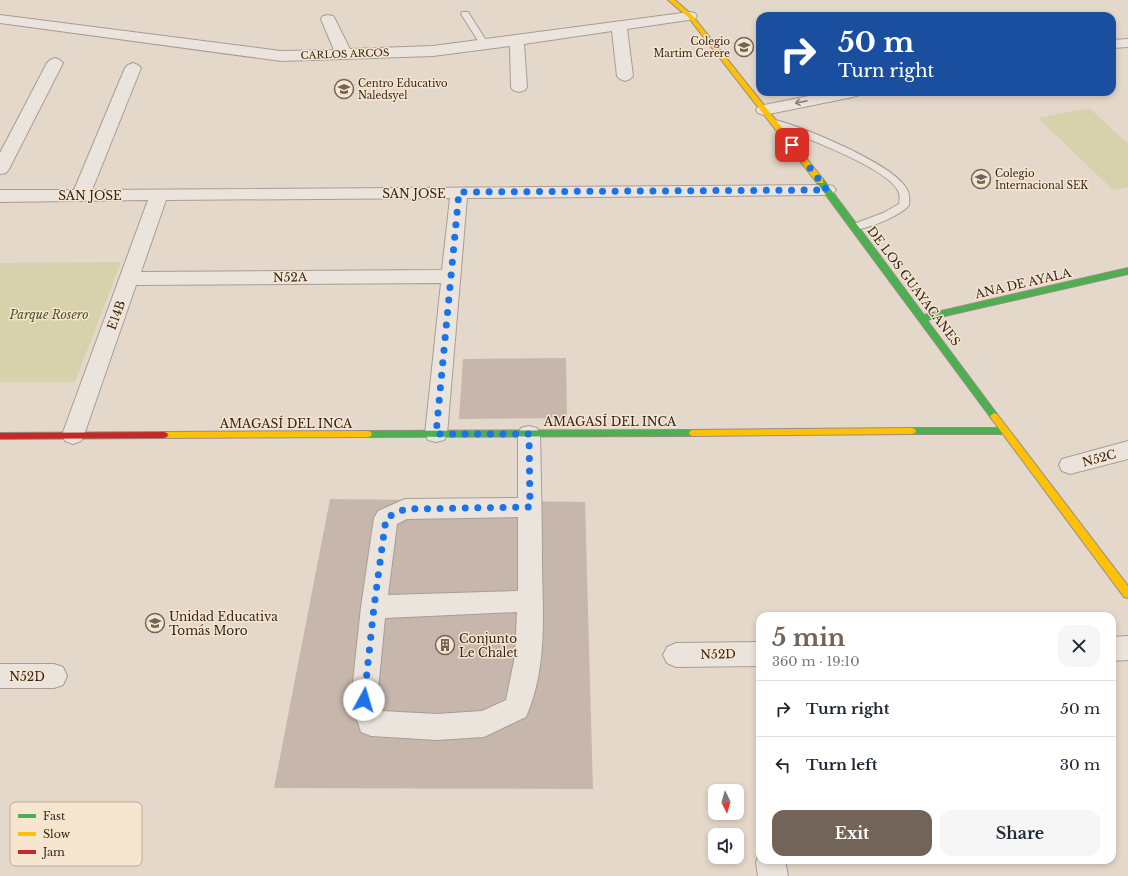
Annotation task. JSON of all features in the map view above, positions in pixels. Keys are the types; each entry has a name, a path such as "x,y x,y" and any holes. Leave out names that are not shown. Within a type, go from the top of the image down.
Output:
{"street":[{"name":"DE LOS GUAYACANES","path":"671,0 690,16 827,190 924,318 1005,430 1128,594"},
{"name":"CARLOS ARCOS","path":"0,19 281,56 432,51 516,41 690,16"},
{"path":"328,19 342,48 342,53"},
{"path":"619,26 625,76"},
{"path":"516,41 518,49 519,87"},
{"path":"1116,44 1128,43"},
{"path":"0,169 55,64"},
{"path":"81,196 133,68"},
{"path":"764,110 833,96"},
{"name":"SAN JOSE","path":"0,196 827,190"},
{"path":"436,434 459,192"},
{"name":"E14B","path":"73,435 159,195"},
{"name":"ANA DE AYALA","path":"924,318 1128,271"},
{"name":"N52A","path":"129,279 452,276"},
{"name":"AMAGASÍ DEL INCA","path":"0,436 1005,430"},
{"path":"529,434 530,507 529,638 523,692 517,708 484,724 437,727 371,723 364,700 374,607 386,518 405,509 530,507"},
{"name":"N52C","path":"1070,465 1128,450"},
{"path":"374,607 530,601"},
{"path":"1116,648 1128,648"},
{"name":"N52D","path":"676,655 756,654"},
{"name":"N52D","path":"0,676 54,676"}],"lane":[{"path":"465,14 486,45"},
{"path":"775,123 844,151 884,172 896,181 905,195 904,204 897,211 855,227"}],"green space":[{"path":"1089,108 1128,144 1128,187 1113,190 1038,118"},
{"name":"Parque Rosero","path":"121,262 75,382 0,382 0,263"}],"building":[{"path":"566,358 567,418 459,419 463,359"},
{"name":"Conjunto Le Chalet","path":"330,499 585,502 593,789 274,788"}],"traffic: fast":[{"path":"820,181 994,416"},
{"path":"924,318 1128,271"},
{"path":"912,431 1005,431"},
{"path":"368,434 693,433"}],"traffic: slow":[{"path":"671,0 690,16 820,181"},
{"path":"994,416 1128,594"},
{"path":"693,433 912,431"},
{"path":"164,435 368,434"}],"traffic: jam":[{"path":"0,436 164,435"}],"place":[{"name":"Colegio Martim Cerere","path":"744,47"},
{"name":"Centro Educativo Naledsyel","path":"344,89"},
{"name":"Colegio Internacional SEK","path":"981,179"},
{"name":"Unidad Educativa Tomás Moro","path":"155,623"},
{"name":"Conjunto Le Chalet","path":"445,645"}],"route":[{"path":"364,700 374,607 386,518 405,509 530,507 529,434 436,434 459,192 827,190 792,145"}]}
